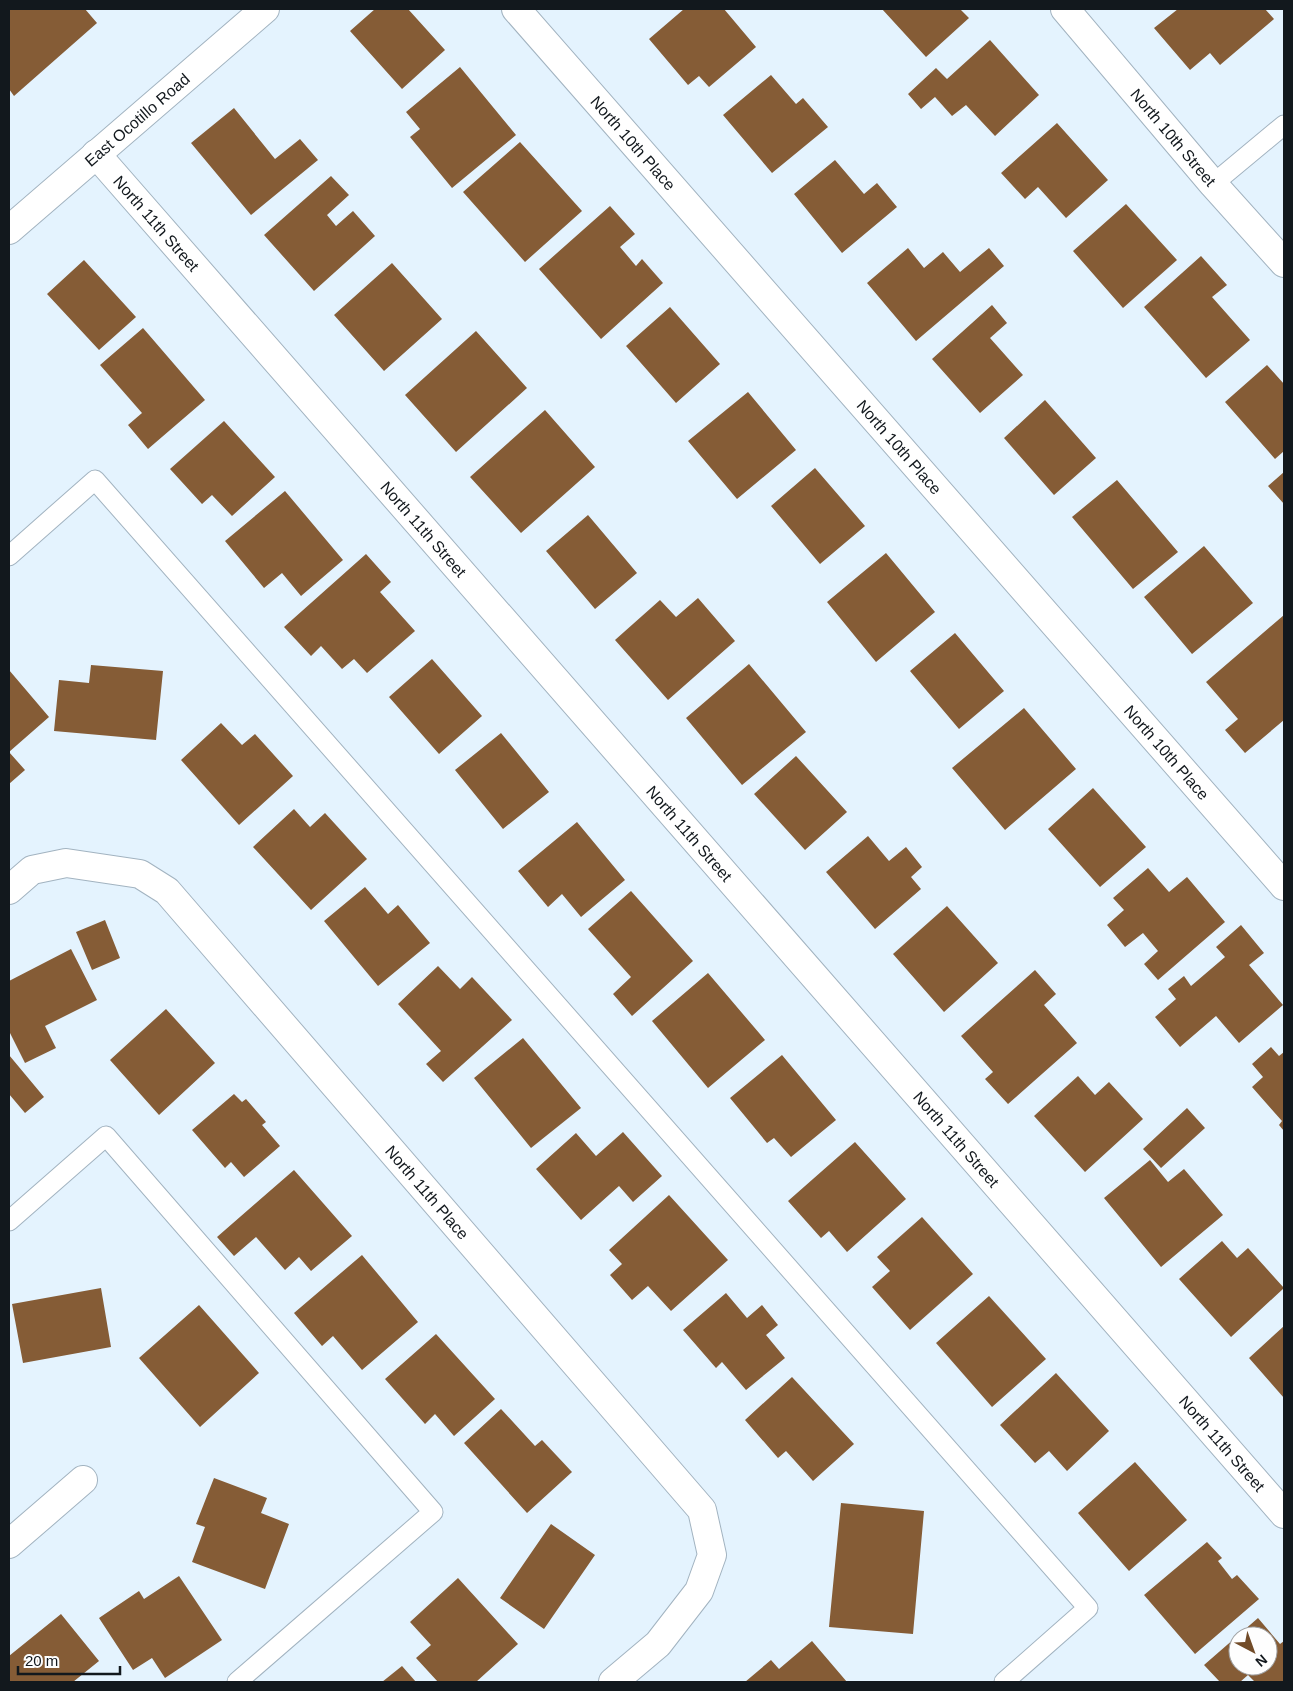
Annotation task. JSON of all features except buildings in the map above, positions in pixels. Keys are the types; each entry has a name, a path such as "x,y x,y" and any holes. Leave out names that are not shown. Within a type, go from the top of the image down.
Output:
{"street":[{"name":"East Ocotillo Road","path":"9,230 265,9"},
{"name":"North 10th Place","path":"516,9 1284,886"},
{"name":"North 10th Street","path":"1065,9 1213,184 1284,263"},
{"name":"North 11th Street","path":"96,154 1284,1514"},
{"name":"North 11th Place","path":"9,890 32,870 66,863 140,874 167,892 702,1510 712,1555 699,1591 658,1644 612,1682"},
{"path":"9,1544 83,1480"}],"lane":[{"path":"1213,184 1284,125"},
{"path":"9,556 95,480 1088,1608 1004,1682"},
{"path":"9,1220 106,1136 433,1512 237,1682"}]}
